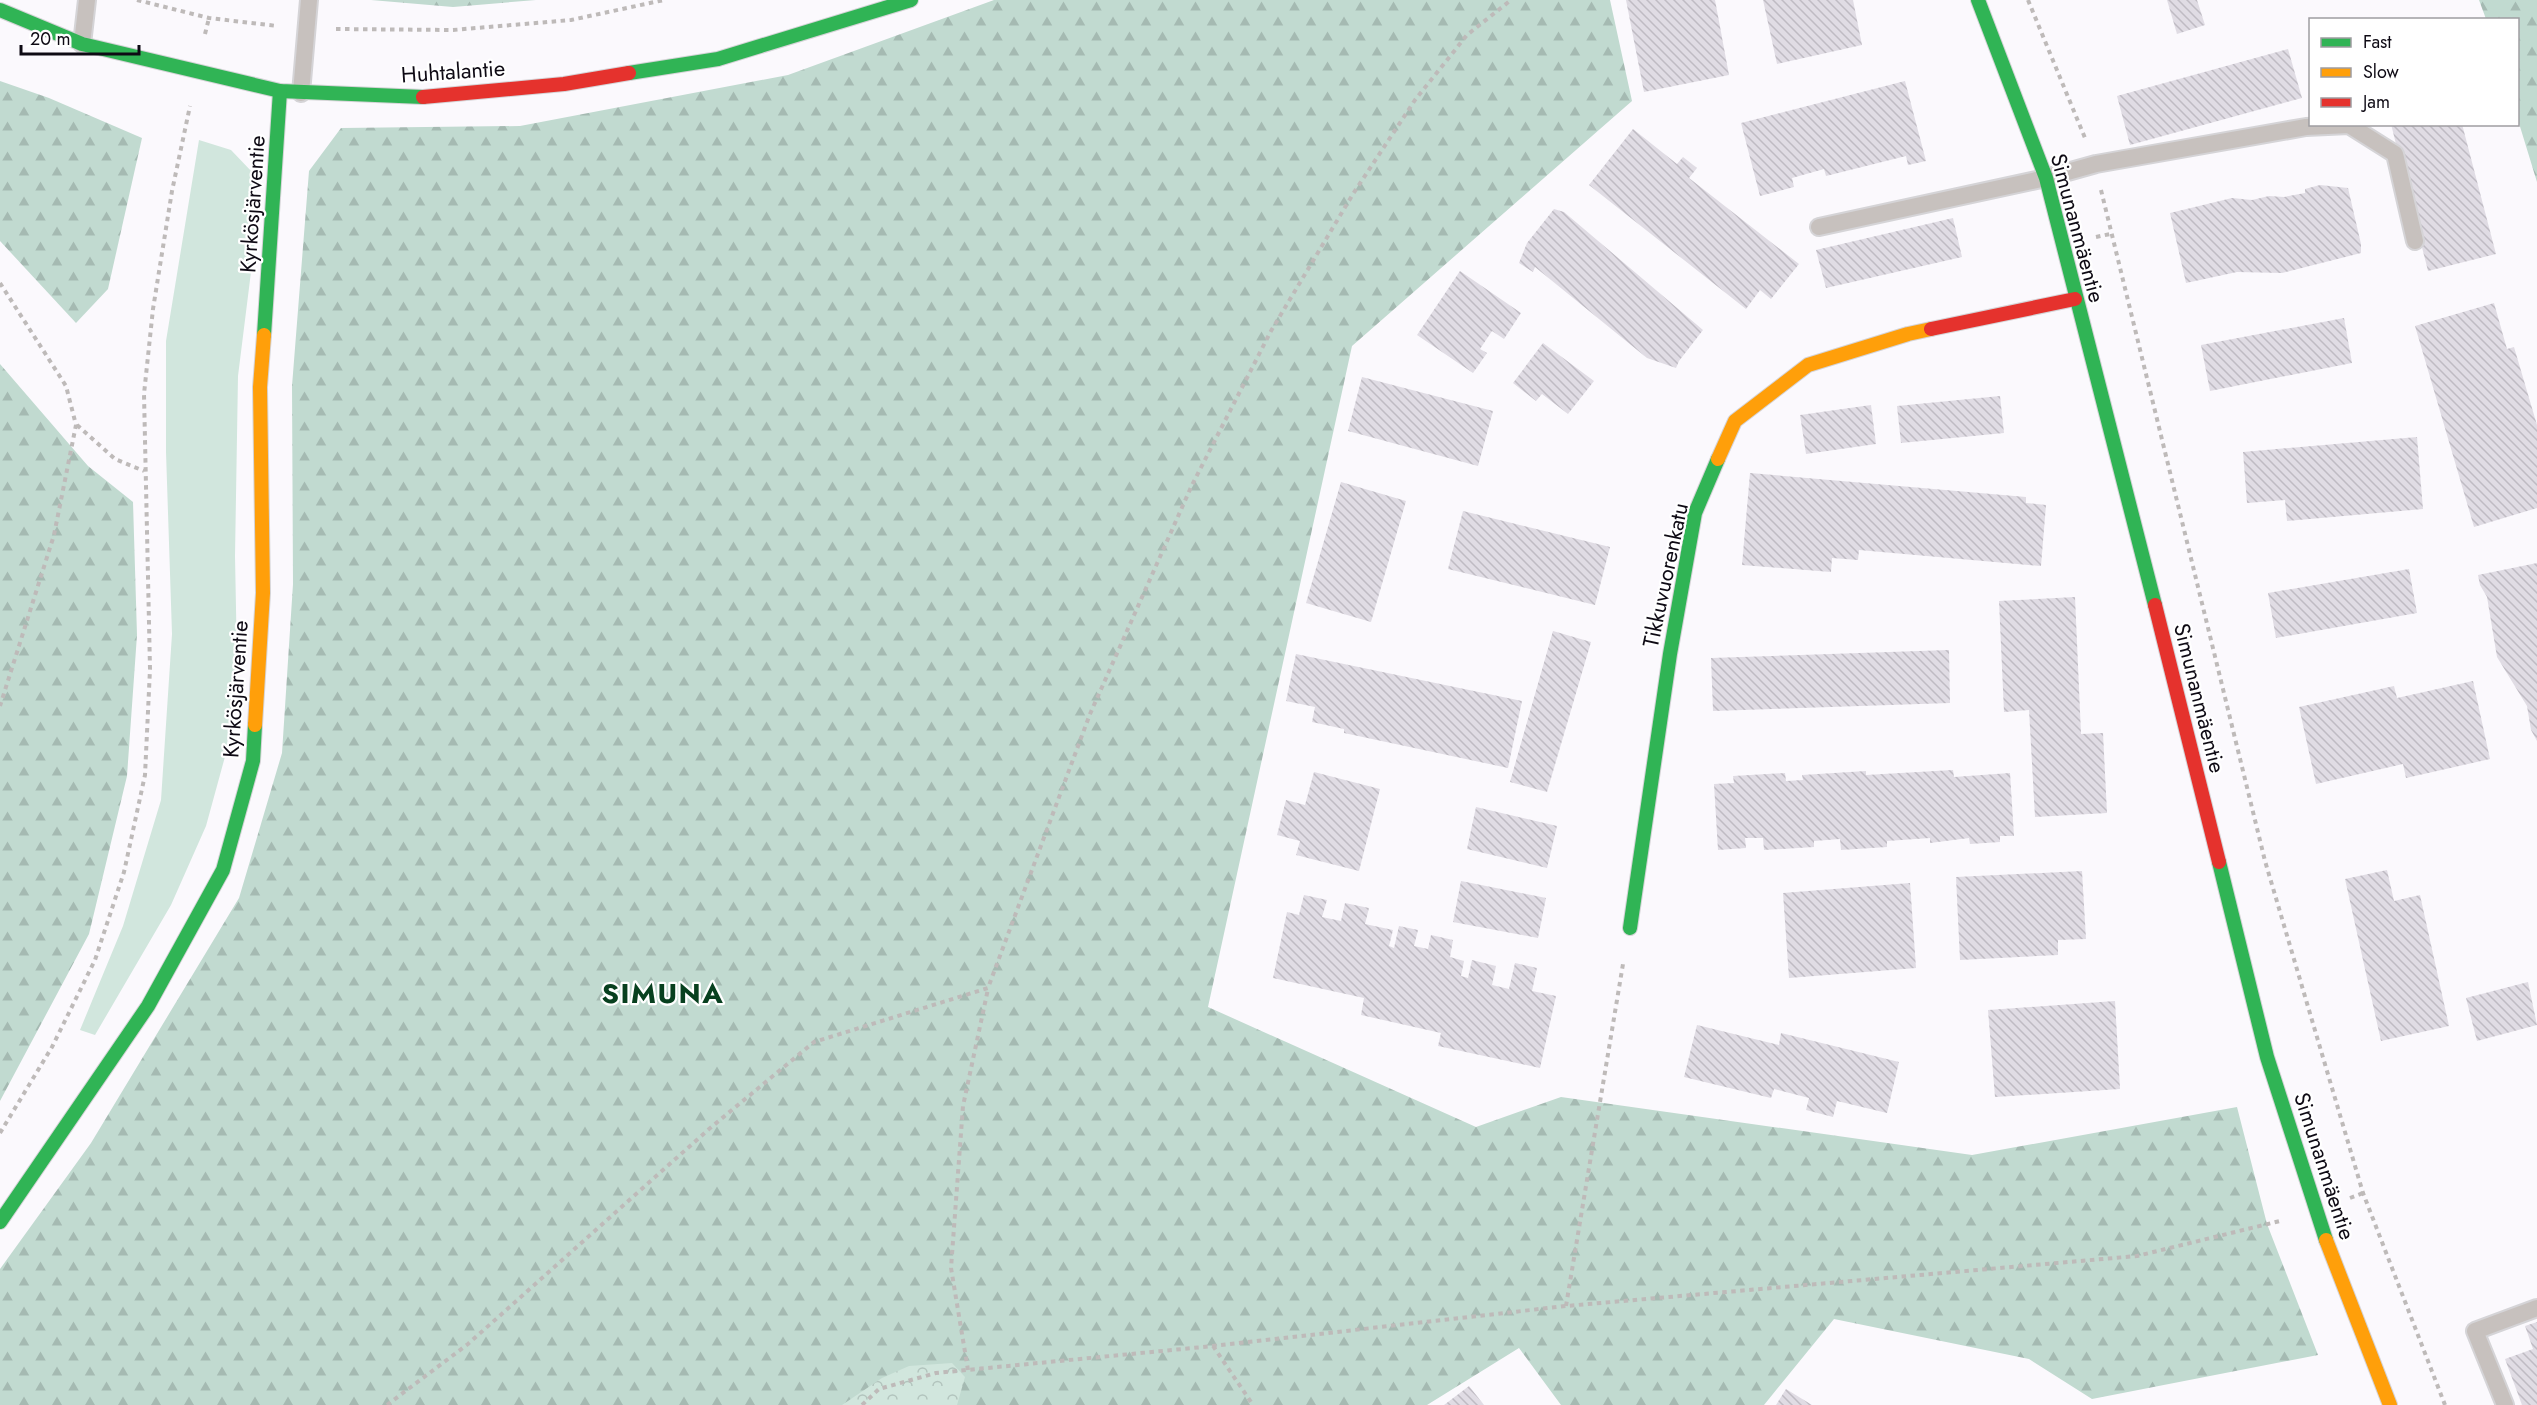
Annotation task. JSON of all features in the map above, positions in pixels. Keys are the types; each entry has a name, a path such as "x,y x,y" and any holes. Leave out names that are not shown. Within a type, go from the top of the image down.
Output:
{"street":[{"name":"Huhtalantie","path":"0,10 82,44 280,91 418,97 576,82 718,59 910,0"},
{"name":"Simunanmäentie","path":"1978,0 2046,178 2075,299 2180,698 2267,1057 2315,1209 2390,1405"},
{"name":"Kyrkösjärventie","path":"0,1222 148,1006 223,870 253,761 263,593 260,387 280,91"},
{"name":"Tikkuvuorenkatu","path":"1630,928 1670,654 1695,513 1735,421 1808,364 1908,334 2075,299"}],"lane":[{"path":"82,44 87,0"},
{"path":"301,93 309,0"},
{"path":"1819,227 2046,178 2096,164 2306,127 2328,126"},
{"path":"2351,126 2395,154 2415,241"},
{"path":"2505,1405 2475,1331 2537,1308"}],"path":[{"path":"137,0 209,18 308,29 453,30 571,20 664,0"},
{"path":"968,1371 951,1268 963,1106 988,988 1090,714 1192,484 1271,331 1353,194 1415,99 1467,35 1511,0"},
{"path":"2028,0 2096,164 2110,234 2265,861 2362,1193 2445,1405"},
{"path":"0,1133 52,1047 94,960 127,861 145,775 150,669 144,394 153,309 172,191 209,18"},
{"path":"0,283 66,386 76,424 54,535 0,706"},
{"path":"76,424 115,459 144,471"},
{"path":"1566,1306 1614,1007 1630,928"},
{"path":"387,1405 468,1344 709,1129 814,1042 988,988"},
{"path":"862,1405 879,1389 936,1373 1213,1346 1566,1306 2137,1256 2285,1220 2362,1193"},
{"path":"1213,1346 1253,1405"}],"green space":[{"path":"371,0 536,0 453,7"},
{"path":"994,0 1610,0 1632,101 1352,346 1208,1007 1476,1127 1561,1097 1972,1155 2237,1107 2267,1224 2318,1355 2092,1399 2029,1359 1834,1319 1764,1405 1561,1405 1519,1348 1427,1405 0,1405 0,1269 91,1143 239,898 282,753 293,584 292,386 309,171 341,128 520,126 788,75"},
{"path":"2479,0 2537,0 2537,182 2519,123 2519,18 2486,18"},
{"path":"0,81 49,98 142,138 108,289 76,323 0,241"},
{"path":"199,140 231,150 253,173 258,216 238,376 235,556 237,661 226,753 206,826 171,905 95,1035 80,1030 123,926 161,800 172,634 166,452 166,341"},
{"path":"0,364 88,466 133,502 137,635 127,776 89,934 0,1101"},
{"path":"952,1363 965,1377 957,1405 842,1405 882,1378 909,1366"}],"building":[{"path":"1626,0 1715,0 1729,75 1644,92"},
{"path":"1763,0 1853,0 1862,45 1777,64"},
{"path":"2167,0 2197,0 2205,25 2177,34"},
{"path":"2288,49 2302,98 2130,145 2117,96"},
{"path":"1905,81 1926,161 1908,165 1906,156 1826,176 1824,169 1792,178 1794,187 1760,196 1741,123"},
{"path":"2392,126 2463,126 2496,254 2428,271"},
{"path":"1633,129 1677,164 1683,157 1697,168 1689,178 1799,264 1771,299 1760,290 1746,309 1589,185"},
{"path":"2320,185 2348,188 2361,253 2282,273 2237,272 2186,283 2170,213 2232,198 2252,200 2269,196 2284,197 2305,193 2305,189"},
{"path":"1554,209 1564,212 1703,330 1676,368 1647,358 1535,267 1533,272 1519,263 1527,243"},
{"path":"1953,218 1962,257 1826,288 1816,250"},
{"path":"1460,271 1521,313 1504,339 1492,331 1480,349 1487,353 1473,373 1417,335"},
{"path":"2494,303 2507,349 2514,347 2537,425 2537,508 2474,527 2415,326"},
{"path":"2344,318 2352,363 2210,391 2201,345"},
{"path":"1543,343 1594,381 1568,414 1542,394 1536,401 1513,383"},
{"path":"1362,377 1493,411 1478,466 1348,431"},
{"path":"2000,396 2004,433 1901,443 1897,406"},
{"path":"1871,405 1876,444 1806,454 1800,415"},
{"path":"2417,437 2423,509 2287,521 2285,500 2247,503 2243,452"},
{"path":"1750,473 2026,497 2026,503 2046,505 2041,566 1859,550 1858,560 1832,558 1831,572 1742,565"},
{"path":"1341,482 1406,501 1371,622 1306,603"},
{"path":"1463,511 1610,547 1595,605 1448,569"},
{"path":"2537,563 2537,741 2531,730 2527,706 2497,657 2487,597 2480,585 2478,575"},
{"path":"2409,569 2417,613 2276,638 2268,593"},
{"path":"2075,597 2081,734 2103,733 2107,813 2035,817 2029,710 2004,712 1999,601"},
{"path":"1553,631 1591,642 1547,792 1510,782"},
{"path":"1949,650 1950,703 1713,711 1711,658"},
{"path":"1296,654 1522,701 1508,768 1344,733 1344,729 1312,722 1315,707 1286,701"},
{"path":"2473,681 2490,759 2406,778 2403,764 2316,784 2299,707 2394,686 2397,698"},
{"path":"1953,770 1954,777 2010,773 2014,836 2000,836 2000,842 1970,844 1969,838 1930,843 1930,838 1887,841 1887,847 1841,850 1840,839 1814,841 1814,847 1764,850 1763,838 1745,838 1746,848 1718,850 1714,784 1734,783 1733,776 1785,773 1786,781 1803,780 1802,775 1866,771 1866,775"},
{"path":"1314,772 1380,789 1359,871 1296,855 1300,841 1277,835 1286,800 1305,805"},
{"path":"1476,807 1557,826 1547,868 1467,849"},
{"path":"2387,870 2394,901 2420,895 2449,1026 2381,1041 2345,879"},
{"path":"2082,871 2086,939 2058,940 2058,955 1960,960 1956,877"},
{"path":"1461,881 1546,898 1538,938 1453,922"},
{"path":"1910,883 1916,968 1789,978 1783,893"},
{"path":"1304,895 1327,900 1322,917 1341,921 1345,903 1369,908 1365,924 1393,930 1389,946 1394,948 1399,926 1418,930 1414,946 1428,949 1431,935 1453,940 1450,957 1464,961 1461,976 1468,978 1472,960 1496,966 1492,985 1509,989 1515,963 1537,968 1532,991 1556,996 1540,1068 1438,1046 1441,1033 1361,1015 1364,998 1273,978 1287,912 1299,915"},
{"path":"2528,982 2537,1025 2477,1041 2466,998"},
{"path":"2115,1001 2120,1089 1995,1097 1988,1010"},
{"path":"1697,1025 1779,1045 1781,1033 1899,1062 1887,1113 1837,1101 1833,1117 1806,1110 1809,1098 1774,1089 1771,1098 1684,1077"},
{"path":"2537,1322 2537,1405 2522,1405 2505,1359 2533,1349 2525,1326"},
{"path":"1469,1386 1484,1405 1444,1405"},
{"path":"1786,1389 1812,1405 1776,1405"}],"traffic: fast":[{"path":"629,73 718,59 911,0"},
{"path":"1978,0 2046,178 2155,605"},
{"path":"0,10 82,44 280,91 423,97"},
{"path":"264,335 280,91"},
{"path":"1630,928 1670,654 1695,513 1718,459"},
{"path":"0,1222 148,1006 223,870 253,761 255,725"},
{"path":"2219,862 2267,1057 2326,1240"}],"traffic: slow":[{"path":"1718,459 1735,421 1808,365 1931,329"},
{"path":"255,725 263,593 260,387 264,335"},
{"path":"2326,1240 2390,1405"}],"traffic: jam":[{"path":"423,97 564,84 629,73"},
{"path":"1931,329 2075,299"},
{"path":"2155,605 2219,862"}],"district":[{"name":"SIMUNA","path":"663,993"}]}
